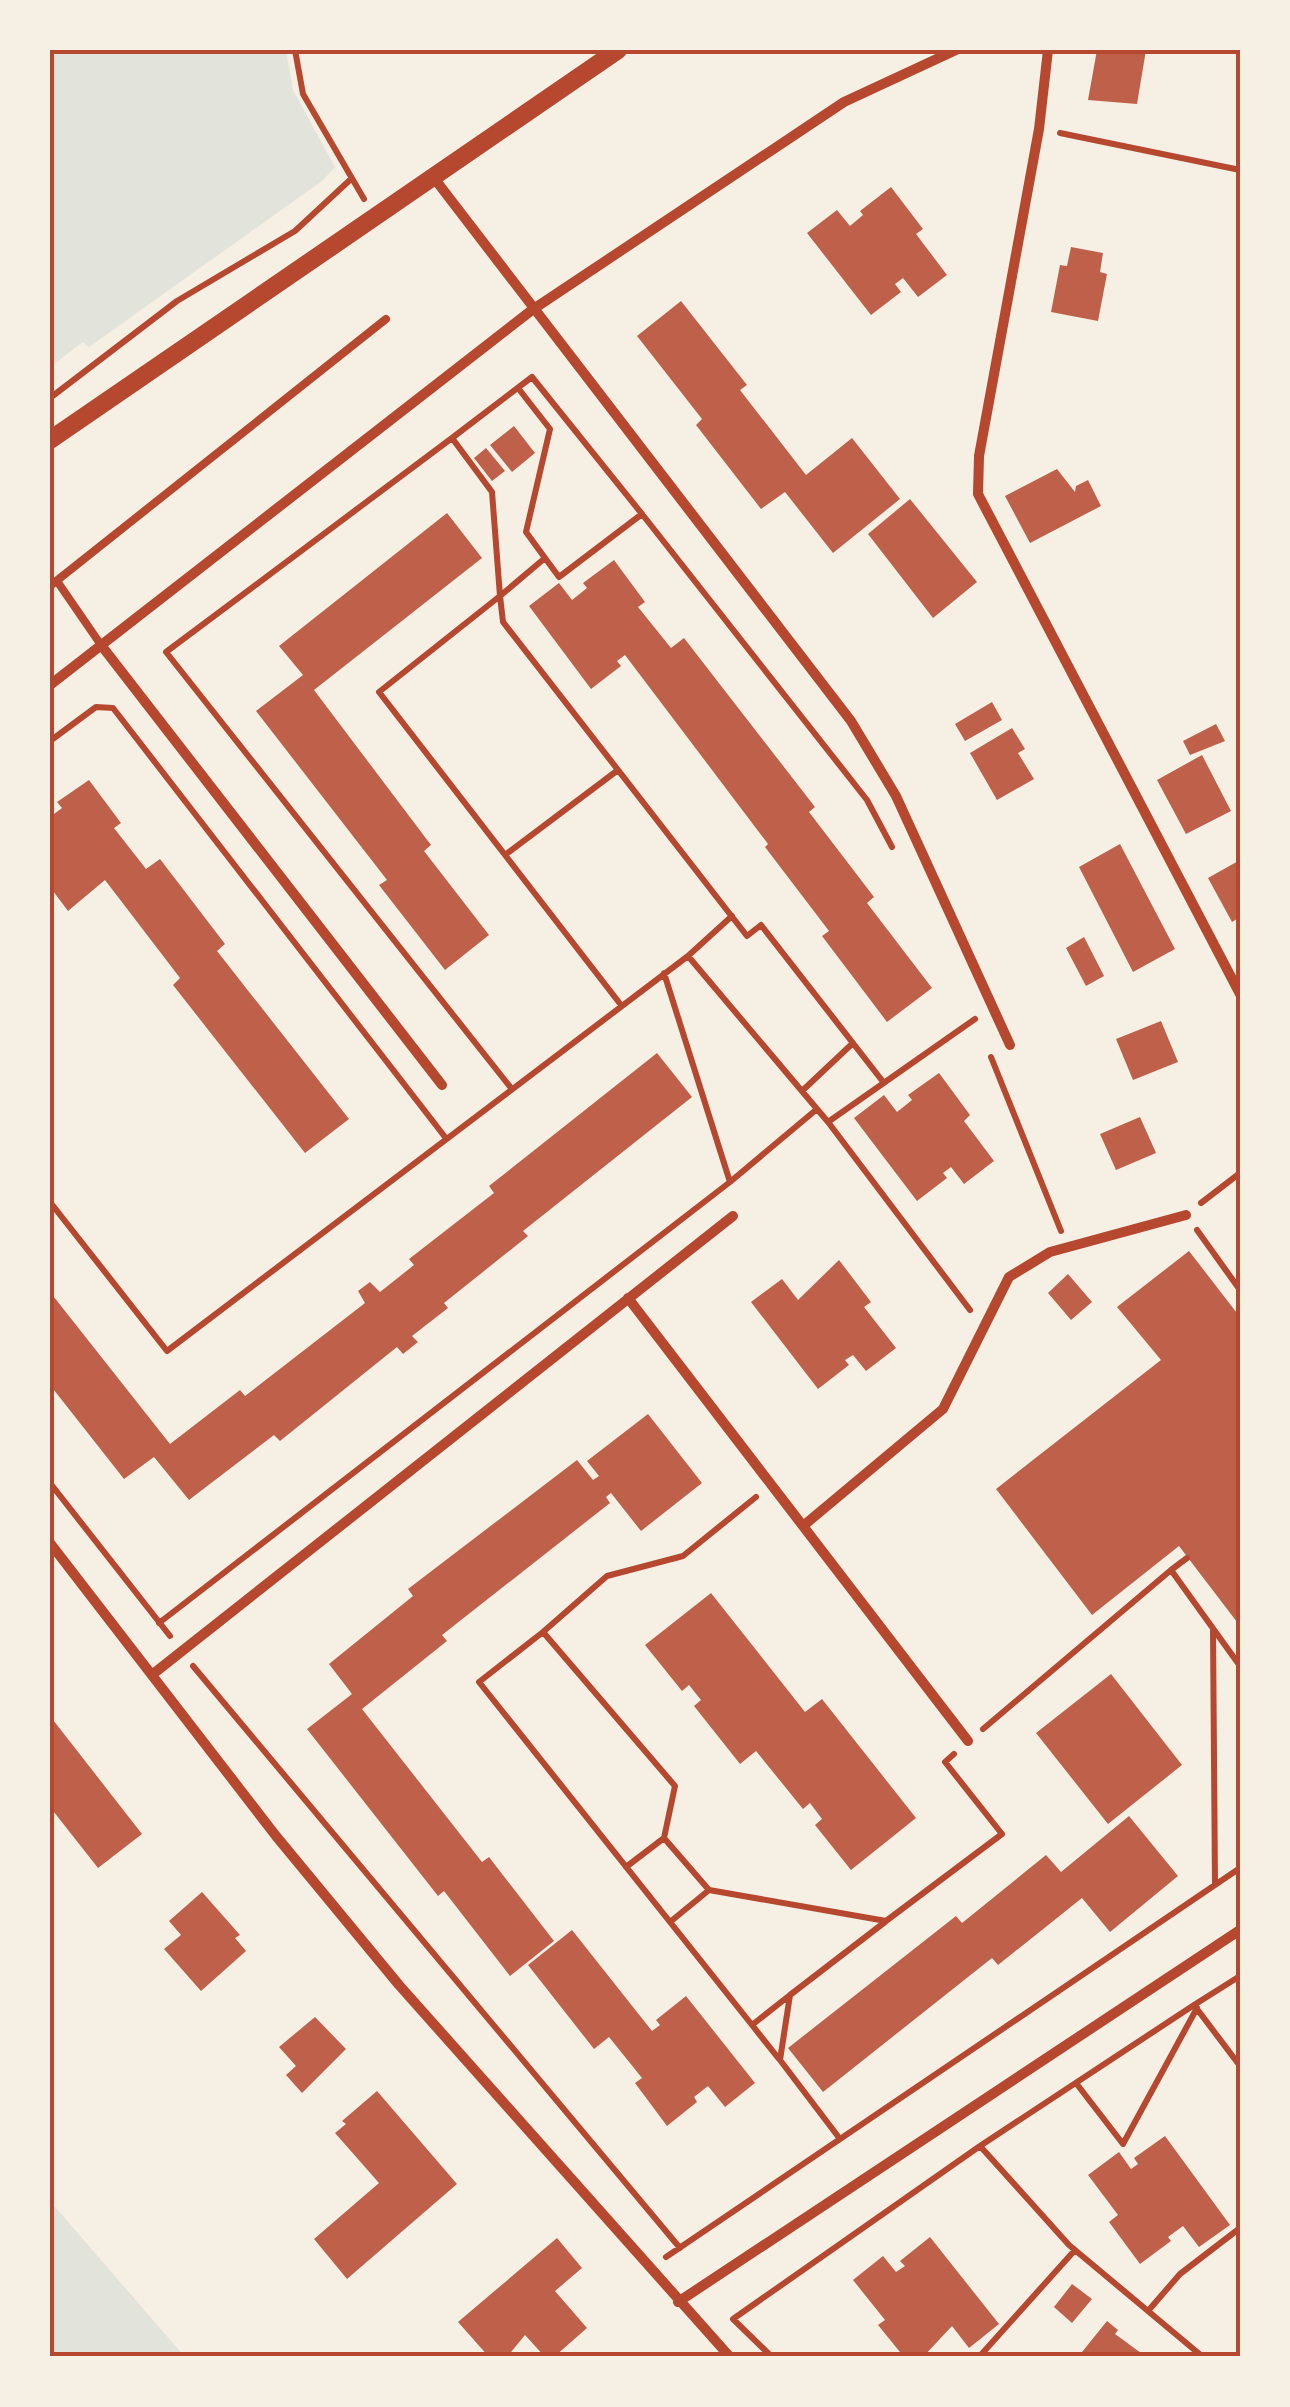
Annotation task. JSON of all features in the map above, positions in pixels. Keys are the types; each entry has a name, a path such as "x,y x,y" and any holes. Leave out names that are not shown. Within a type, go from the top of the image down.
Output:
{"street":[{"path":"50,440 618,50"},
{"path":"50,685 532,310 844,102 956,50"},
{"path":"1048,50 1039,129 979,456 978,494 1240,994"},
{"path":"434,178 851,721 896,796 1010,1045"},
{"path":"101,646 442,1085"},
{"path":"803,1526 943,1409 1009,1277 1026,1264 1068,1247 1186,1214"},
{"path":"154,1674 733,1216"},
{"path":"628,1298 968,1741"},
{"path":"50,1543 338,1910 648,2270 730,2357"},
{"path":"678,2302 1240,1930"}],"lane":[{"path":"101,646 54,584 386,319"}],"path":[{"path":"295,50 303,94 376,216"},
{"path":"1039,129 1240,170"},
{"path":"50,398 177,302 296,230 351,180"},
{"path":"511,1088 166,652 532,377 867,800 899,859"},
{"path":"518,388 550,429 526,532 559,577 642,514"},
{"path":"452,438 492,492 503,622 747,936 762,925 884,1083"},
{"path":"545,558 378,692 622,1005"},
{"path":"50,742 96,707 113,708 446,1138"},
{"path":"505,855 618,770"},
{"path":"50,1202 167,1351 688,956 732,916"},
{"path":"688,956 818,1109 982,1327"},
{"path":"664,973 730,1182"},
{"path":"968,1003 982,1037"},
{"path":"828,1122 975,1019"},
{"path":"802,1090 853,1043"},
{"path":"989,1054 1068,1247"},
{"path":"159,1623 730,1182 818,1109"},
{"path":"1240,1173 1186,1214 1240,1290"},
{"path":"50,1483 182,1652 680,2248"},
{"path":"772,1485 683,1556 607,1576 479,1682 840,2139"},
{"path":"752,2025 1002,1834 945,1762 1187,1558"},
{"path":"1171,1570 1240,1666"},
{"path":"1213,1629 1215,1885"},
{"path":"543,1632 675,1786 664,1838 626,1867"},
{"path":"664,1838 710,1890 886,1922"},
{"path":"648,2270 1240,1868"},
{"path":"670,1922 710,1890"},
{"path":"772,2357 734,2319 980,2146 1240,1976"},
{"path":"780,2060 790,1996"},
{"path":"1196,2007 1240,2066"},
{"path":"1076,2082 1123,2144 1196,2007"},
{"path":"980,2146 1075,2250 1203,2357"},
{"path":"1148,2311 1180,2274 1240,2228"},
{"path":"978,2357 1075,2250"}],"shaded area":[{"path":"50,50 286,50 293,90 335,167 322,181 89,347 83,342 50,367"},
{"path":"50,2201 185,2357 50,2357"}],"building":[{"path":"1097,50 1146,50 1137,104 1088,100"},
{"path":"891,187 923,229 916,234 947,275 918,297 903,278 895,284 901,292 871,315 807,233 837,210 850,226 863,215 860,211"},
{"path":"1071,247 1103,253 1100,272 1107,274 1098,321 1051,312 1060,265 1067,266"},
{"path":"681,301 747,385 740,390 806,475 852,438 900,499 833,553 785,492 761,509 696,425 702,419 637,336"},
{"path":"514,426 535,453 512,472 490,445"},
{"path":"486,448 505,471 492,481 474,458"},
{"path":"1057,469 1075,492 1076,486 1088,480 1101,506 1030,543 1005,496"},
{"path":"910,499 977,582 933,618 868,534"},
{"path":"447,513 482,558 314,690 431,845 424,851 489,935 445,970 379,885 387,880 256,711 303,675 279,646"},
{"path":"614,560 645,602 638,607 671,648 684,638 815,807 809,812 874,897 867,903 932,988 887,1022 822,936 829,931 765,847 768,844 625,655 617,661 621,666 591,689 529,606 559,583 572,600 587,588 583,583"},
{"path":"992,702 1002,720 965,741 955,724"},
{"path":"1216,724 1225,741 1190,755 1183,741"},
{"path":"1012,728 1025,749 1018,753 1034,779 997,800 970,753"},
{"path":"1202,755 1231,811 1186,834 1157,780"},
{"path":"89,780 121,823 114,828 146,869 160,859 225,944 217,951 349,1119 305,1153 173,985 180,978 105,880 68,911 50,887 50,817 62,808 57,802"},
{"path":"1120,844 1175,949 1133,972 1079,867"},
{"path":"1240,860 1240,917 1232,922 1208,878"},
{"path":"1084,937 1104,976 1086,986 1066,948"},
{"path":"1161,1021 1178,1062 1133,1080 1116,1039"},
{"path":"657,1053 692,1097 523,1231 528,1236 444,1303 448,1308 412,1336 418,1342 403,1354 397,1347 280,1441 274,1435 189,1500 154,1457 124,1479 50,1385 50,1292 170,1444 240,1390 245,1396 365,1303 358,1291 370,1282 380,1292 414,1265 409,1259 494,1193 489,1186"},
{"path":"939,1073 970,1115 964,1121 994,1161 964,1184 951,1167 943,1173 947,1178 917,1201 854,1118 884,1095 897,1112 912,1100 908,1095"},
{"path":"1140,1117 1156,1153 1116,1170 1100,1134"},
{"path":"1189,1251 1240,1317 1240,1626 1179,1546 1092,1615 996,1489 1161,1360 1117,1307"},
{"path":"839,1260 871,1302 864,1307 896,1348 866,1371 853,1355 845,1360 849,1365 818,1389 751,1302 782,1279 798,1300"},
{"path":"1068,1274 1092,1302 1071,1320 1048,1293"},
{"path":"648,1414 702,1483 641,1531 611,1493 606,1497 610,1503 442,1635 447,1641 362,1709 482,1862 489,1857 554,1941 510,1976 444,1891 438,1896 307,1729 352,1694 329,1664 413,1596 408,1589 577,1460 593,1480 599,1476 587,1461"},
{"path":"711,1593 805,1712 822,1699 916,1818 851,1870 815,1825 822,1819 810,1803 803,1809 756,1751 740,1764 694,1706 701,1700 689,1685 682,1691 645,1645"},
{"path":"1111,1674 1182,1765 1108,1824 1036,1733"},
{"path":"50,1716 142,1834 98,1868 50,1807"},
{"path":"1129,1816 1178,1876 1110,1932 1082,1898 998,1965 992,1958 823,2092 788,2048 956,1916 962,1923 1046,1855 1061,1872"},
{"path":"202,1892 240,1935 235,1938 246,1951 201,1991 164,1949 181,1935 169,1921"},
{"path":"572,1930 652,2031 660,2025 656,2020 686,1996 755,2083 725,2107 708,2086 694,2097 697,2102 667,2126 635,2083 642,2078 609,2037 594,2049 528,1965"},
{"path":"315,2017 346,2049 302,2093 286,2075 296,2066 279,2047"},
{"path":"377,2091 457,2184 347,2279 314,2239 379,2183 335,2133 346,2124 342,2121"},
{"path":"1165,2136 1230,2225 1199,2247 1183,2226 1168,2237 1171,2241 1140,2264 1109,2222 1118,2215 1088,2175 1119,2152 1131,2169 1138,2164 1134,2158"},
{"path":"930,2237 999,2324 969,2348 952,2326 923,2357 904,2357 878,2325 885,2320 853,2280 883,2256 896,2272 905,2266 900,2261"},
{"path":"557,2238 582,2268 555,2291 587,2328 554,2357 545,2357 525,2335 507,2357 489,2357 458,2322"},
{"path":"1072,2284 1092,2299 1072,2323 1054,2307"},
{"path":"1107,2321 1118,2330 1115,2334 1141,2353 1138,2357 1078,2357"}]}
